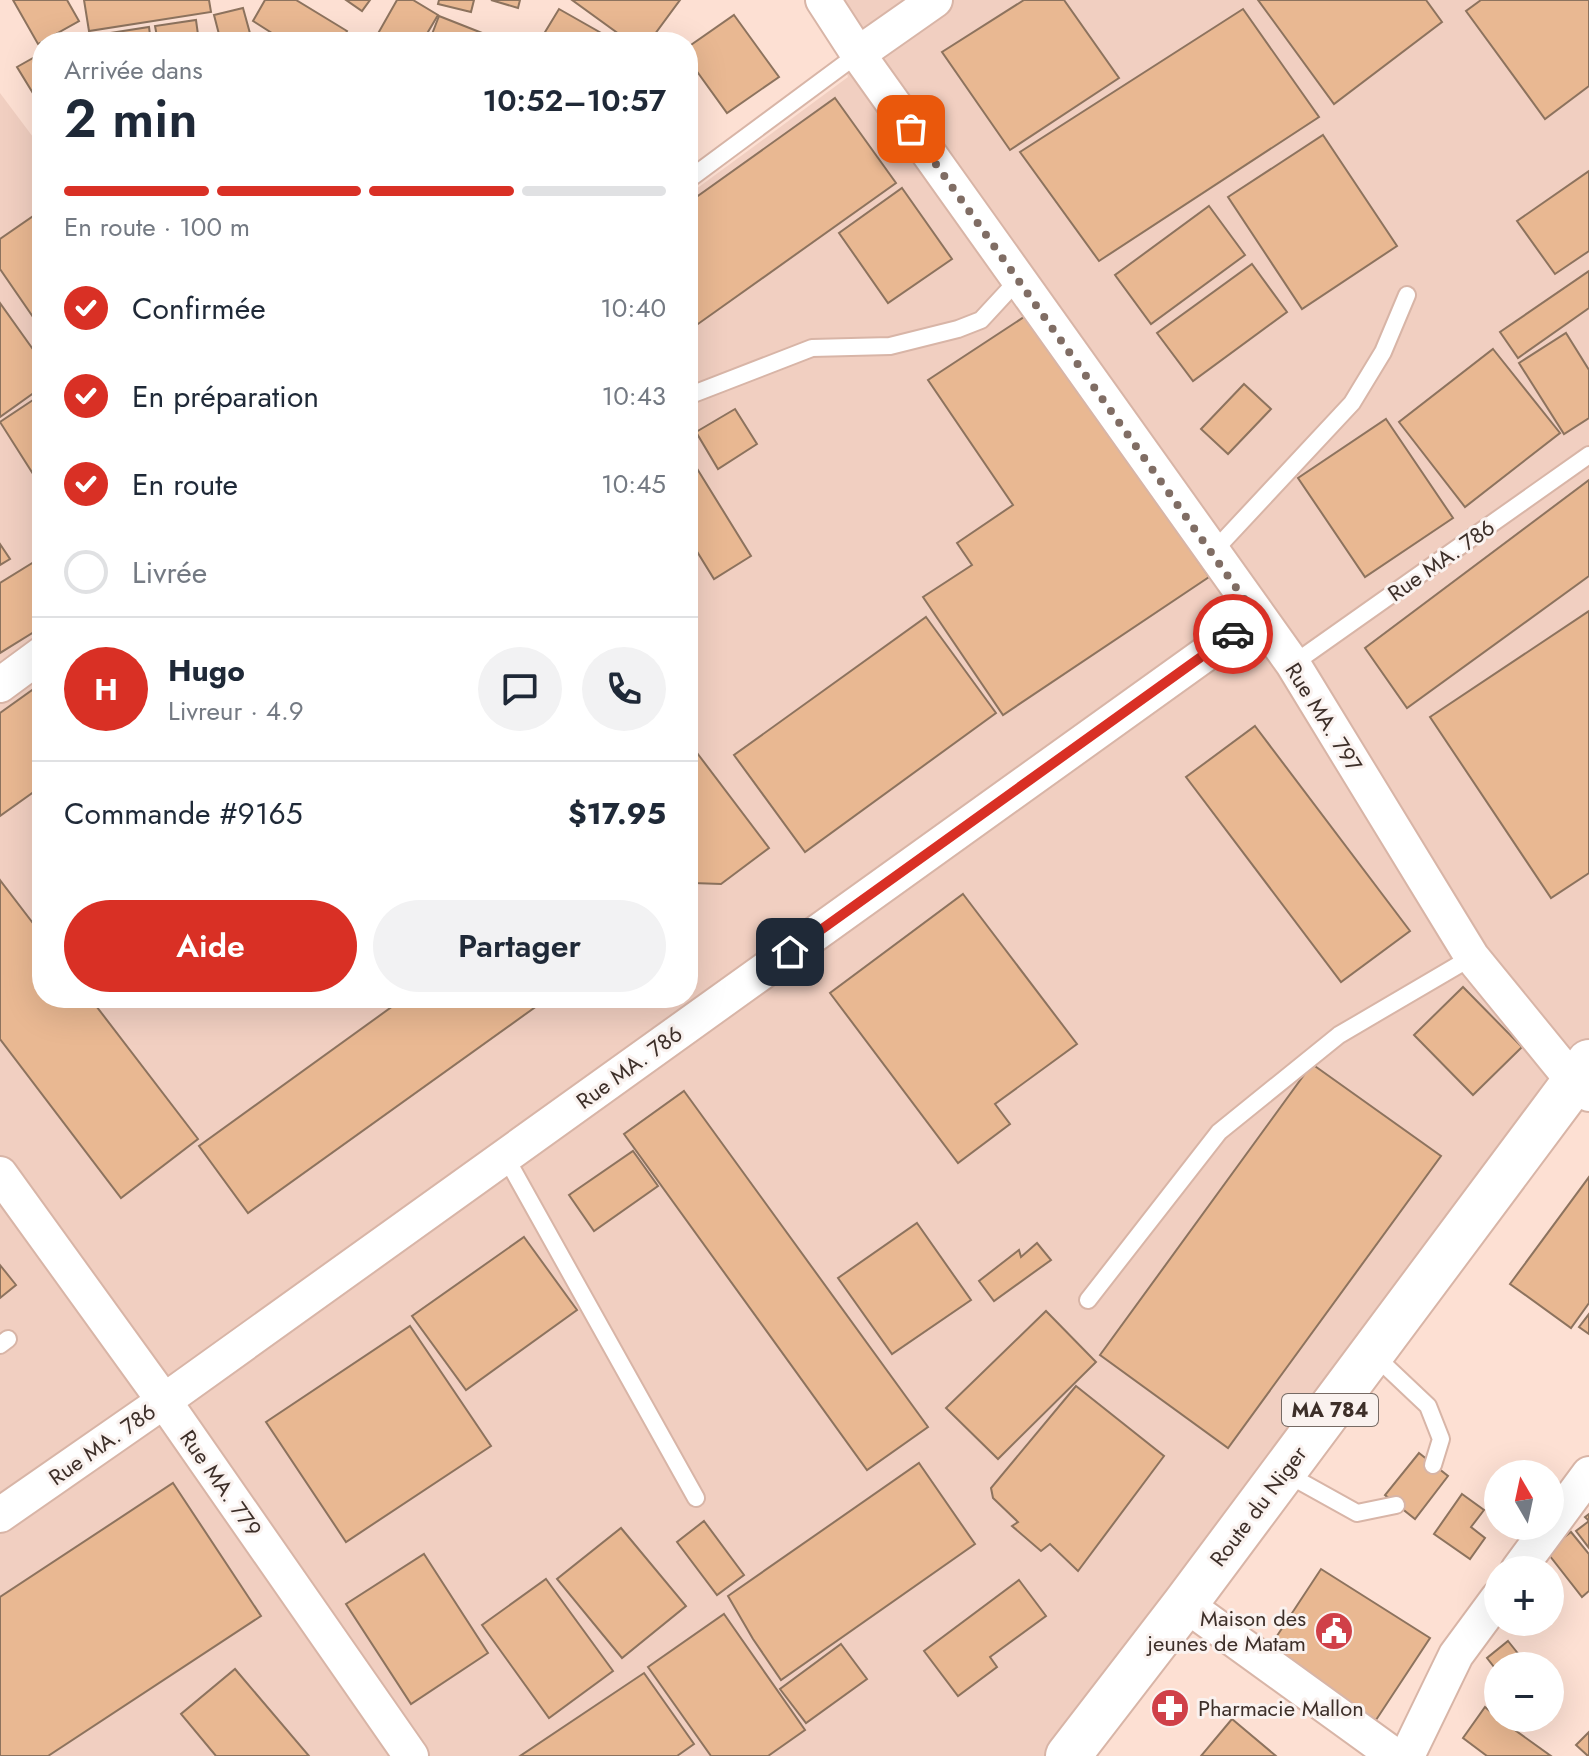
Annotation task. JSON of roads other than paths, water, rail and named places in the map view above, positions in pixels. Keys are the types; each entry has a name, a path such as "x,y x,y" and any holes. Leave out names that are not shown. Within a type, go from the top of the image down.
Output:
{"main road":[{"name":"Route du Niger","path":"1068,1756 1584,1079"}],"street":[{"name":"Rue MA. 797","path":"823,0 858,54 1293,664 1472,957 1584,1079"},
{"path":"858,54 935,0"},
{"name":"Rue MA. 786","path":"0,1515 164,1401 1257,617"},
{"path":"0,685 32,661"},
{"name":"Rue MA. 779","path":"0,1174 164,1401 411,1756"},
{"path":"1528,1556 1589,1474"},
{"path":"1185,1604 1395,1756"},
{"path":"1407,1756 1456,1655 1484,1617"}],"lane":[{"path":"698,173 858,54"},
{"path":"698,392 812,348 890,346 958,329 981,320 1018,280"},
{"path":"1212,553 1352,403 1383,352 1407,295"},
{"name":"Rue MA. 786","path":"1293,664 1589,455"},
{"path":"1088,1300 1219,1132 1339,1035 1472,957"},
{"path":"505,1156 696,1498"},
{"path":"1372,1354 1428,1406 1441,1439 1433,1465"},
{"path":"1284,1472 1357,1513 1396,1505"}],"place":[{"name":"Maison des jeunes de Matam","path":"1334,1631"},
{"name":"Pharmacie Mallon","path":"1170,1708"}]}
